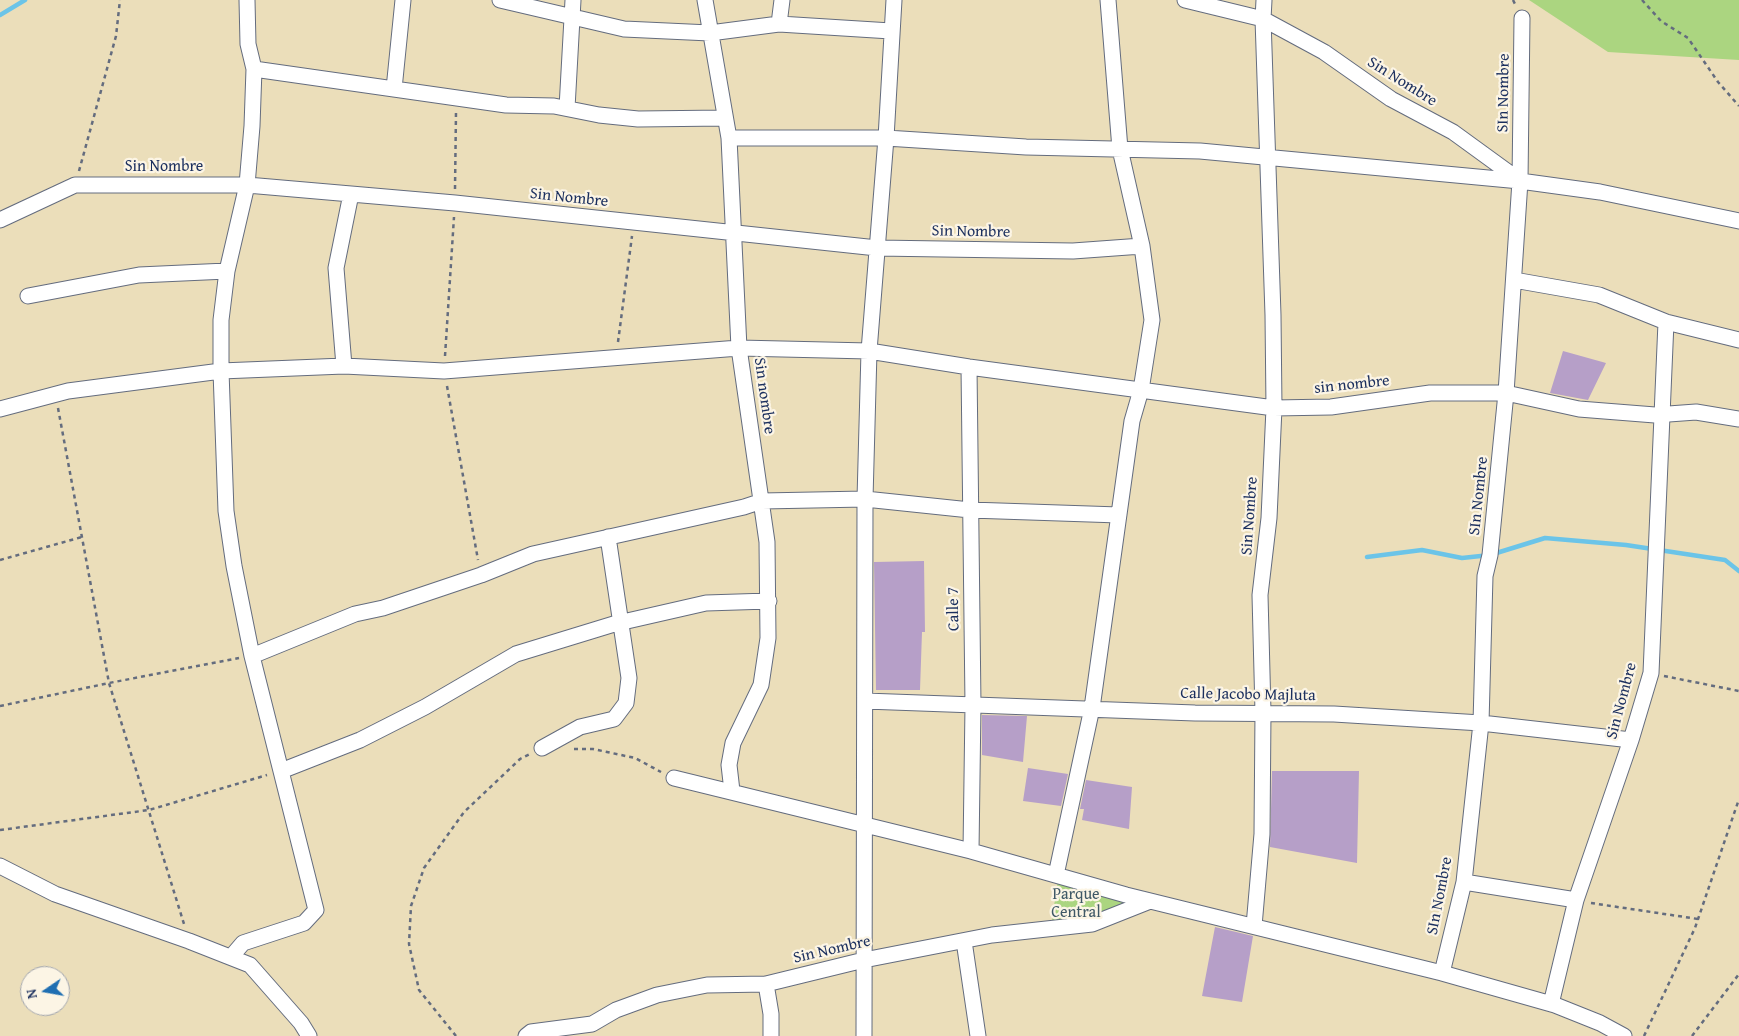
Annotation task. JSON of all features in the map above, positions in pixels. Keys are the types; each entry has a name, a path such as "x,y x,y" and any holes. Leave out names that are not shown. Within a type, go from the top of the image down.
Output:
{"street":[{"path":"232,958 243,943 304,923 316,910 252,656 234,566 226,511 220,372 221,320 227,271 247,185 254,69 248,44 247,0"},
{"path":"394,89 403,0"},
{"path":"500,0 624,29 710,33 778,24 891,32"},
{"path":"567,108 574,16 573,0"},
{"name":"Sin nombre","path":"706,0 729,138 739,348 767,542 769,601 768,638 761,685 733,743 729,765 732,791"},
{"path":"778,24 782,0"},
{"path":"864,1036 865,499 869,351 886,138 894,0"},
{"path":"1056,875 1092,708 1132,421 1141,390 1152,320 1142,246 1120,149 1108,0"},
{"name":"Sin Nombre","path":"1185,0 1262,19 1324,52 1391,99 1453,132 1520,181"},
{"name":"Sin Nombre","path":"1254,926 1262,834 1263,712 1260,595 1269,518 1274,408 1269,159 1262,19 1264,0"},
{"name":"SIn Nombre","path":"1442,973 1464,882 1481,724 1485,576 1490,556 1506,393 1520,181 1522,18"},
{"path":"254,69 506,105 567,108 599,115 638,119 725,118"},
{"path":"729,138 886,138 1026,147 1200,151 1269,159 1520,181 1600,192 1739,221"},
{"name":"Sin Nombre","path":"0,220 75,184 247,185 454,203 877,248 1073,251 1142,246"},
{"path":"344,366 336,268 350,194"},
{"path":"28,296 139,275 227,271"},
{"path":"1514,280 1599,295 1666,322 1739,340"},
{"name":"Sin Nombre","path":"1550,1004 1576,900 1651,673 1666,322"},
{"name":"sin nombre","path":"0,409 56,394 220,372 344,366 444,371 569,363 616,356 739,348 869,351 969,367 1274,408 1331,407 1430,393 1506,393 1579,409 1661,414 1696,412 1739,419"},
{"name":"Calle 7","path":"969,367 973,705 971,850"},
{"path":"252,656 355,614 383,608 481,575 533,554 744,507 762,501 865,499 970,510 1119,515"},
{"path":"542,748 580,727 614,719 626,703 629,678 608,537"},
{"path":"281,772 376,732 425,707 516,654 621,622 706,603 769,601"},
{"name":"Calle Jacobo Majluta","path":"865,701 1195,713 1334,714 1481,724 1630,740"},
{"path":"674,778 971,850 1150,901 1442,973 1550,1004 1600,1023 1624,1036"},
{"path":"0,866 55,894 190,941 250,965 302,1022 310,1036"},
{"path":"1464,882 1576,900"},
{"name":"Sin Nombre","path":"526,1036 530,1032 592,1024 616,1010 657,995 707,985 766,984 864,960 992,935 1092,924 1150,901"},
{"path":"964,941 978,1036"},
{"path":"766,984 771,1014 772,1036"}],"path":[{"path":"75,184 116,36 120,0"},
{"path":"1642,0 1661,21 1688,38 1718,82 1739,106"},
{"path":"456,98 454,203 444,371 481,575"},
{"path":"616,356 633,223"},
{"path":"56,394 109,682 190,941"},
{"path":"0,560 82,537"},
{"path":"0,706 109,682 252,656"},
{"path":"1651,673 1739,691"},
{"path":"456,1036 419,990 409,944 411,906 424,868 464,812 520,759 542,748"},
{"path":"567,748 593,749 636,758 674,778"},
{"path":"0,830 149,810 281,772"},
{"path":"1644,1036 1698,919 1739,799"},
{"path":"1576,900 1698,919"},
{"path":"1692,1036 1739,974"}],"green space":[{"path":"1529,0 1739,0 1739,60 1608,52"},
{"name":"Parque Central","path":"1058,879 1143,902 1092,923 1051,927"}],"building":[{"path":"1563,351 1606,363 1588,400 1550,393"},
{"path":"924,561 925,632 922,632 920,690 876,690 874,562"},
{"path":"982,715 1027,716 1023,762 982,755"},
{"path":"1028,768 1068,774 1061,806 1023,801"},
{"path":"1272,771 1359,771 1357,863 1270,847"},
{"path":"1086,780 1132,787 1129,829 1082,820 1084,809 1080,809"},
{"path":"1215,927 1253,936 1242,1002 1202,996"}],"waterway":[{"path":"0,15 25,0"},
{"path":"1367,557 1422,550 1462,558 1490,555 1545,538 1626,545 1725,560 1739,571"}]}
